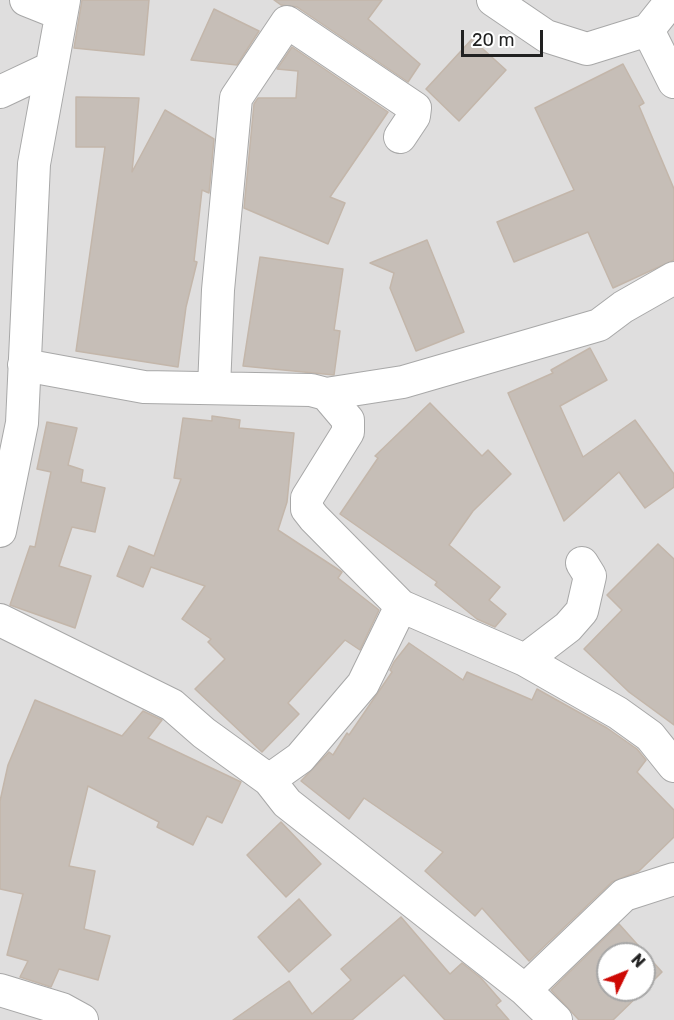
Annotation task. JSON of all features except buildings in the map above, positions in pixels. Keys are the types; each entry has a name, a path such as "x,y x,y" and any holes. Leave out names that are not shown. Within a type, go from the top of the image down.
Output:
{"street":[{"path":"0,531 22,423 34,164 62,7 26,0"},
{"path":"493,0 546,36 587,49 648,30 672,0"},
{"path":"214,388 218,290 236,98 287,22 415,108 414,116 400,137"},
{"path":"648,30 674,82"},
{"path":"0,92 51,68"},
{"path":"24,365 144,387 311,390 326,394 403,382 599,325 623,307 674,278"},
{"path":"326,394 348,420 348,432 307,498 307,509 401,606 525,660 618,712 650,736 674,766"},
{"path":"525,660 568,627 582,611 590,576 582,563"},
{"path":"269,780 300,758 363,684 401,606"},
{"path":"0,620 172,705 204,734 269,780 287,802 525,990 556,1020"},
{"path":"525,990 624,895 674,879"},
{"path":"0,990 62,1009 82,1020"}],"shaded area":[{"path":"0,0 674,0 674,1020 0,1020"}]}
